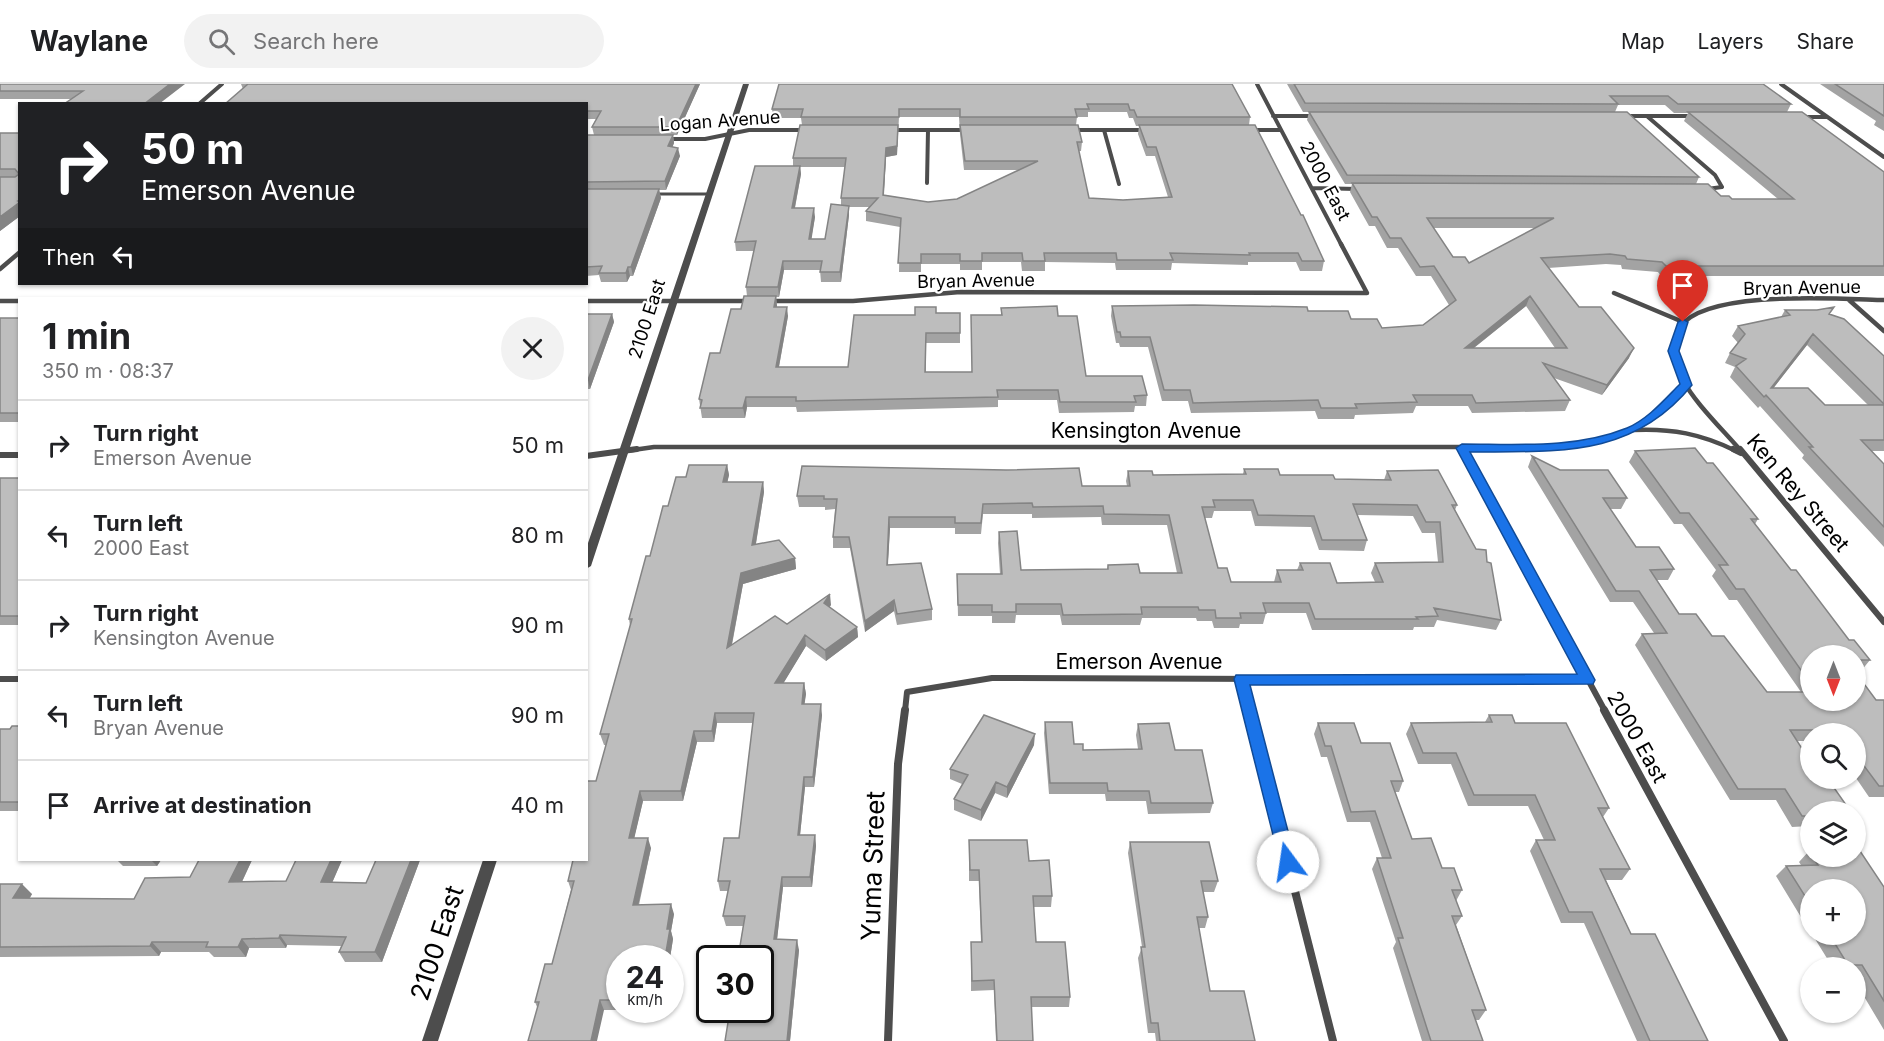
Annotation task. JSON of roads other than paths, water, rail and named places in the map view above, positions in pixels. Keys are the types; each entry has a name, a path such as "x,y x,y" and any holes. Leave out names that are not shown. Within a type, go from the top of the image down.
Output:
{"street":[{"path":"201,102 222,84"},
{"name":"2100 East","path":"588,560 746,84"},
{"name":"2000 East","path":"1257,84 1367,293"},
{"path":"1781,84 1884,157"},
{"path":"1273,116 1325,116"},
{"path":"1624,116 1693,116"},
{"path":"1647,116 1714,175 1722,187 1704,189"},
{"path":"1796,117 1827,117"},
{"name":"Logan Avenue","path":"658,139 705,139 749,130 808,130"},
{"path":"880,130 975,130"},
{"path":"927,183 928,130"},
{"path":"1069,130 1151,130"},
{"path":"1104,130 1119,184"},
{"path":"1244,130 1281,130"},
{"path":"1312,188 1365,189"},
{"path":"0,268 18,254"},
{"name":"Bryan Avenue","path":"588,301 853,301 960,292 1367,293"},
{"path":"1614,293 1683,322 1673,351 1686,385"},
{"name":"Bryan Avenue","path":"1683,322 1699,312 1758,300 1884,300"},
{"path":"1849,300 1884,331"},
{"path":"0,301 18,301"},
{"name":"Kensington Avenue","path":"588,456 654,447 1558,447 1585,444 1632,430 1652,418 1686,385"},
{"name":"Ken Rey Street","path":"1686,385 1884,622"},
{"path":"1632,430 1664,428 1688,431 1716,440 1744,454"},
{"name":"2000 East","path":"1462,448 1784,1041"},
{"path":"0,455 18,455"},
{"name":"Emerson Avenue","path":"907,692 992,678 1588,680"},
{"path":"0,679 18,680"},
{"path":"1241,679 1333,1041"},
{"name":"Yuma Street","path":"888,1041 898,764 907,692"},
{"name":"2100 East","path":"430,1041 490,861"}],"lane":[{"path":"653,194 709,194"}]}
